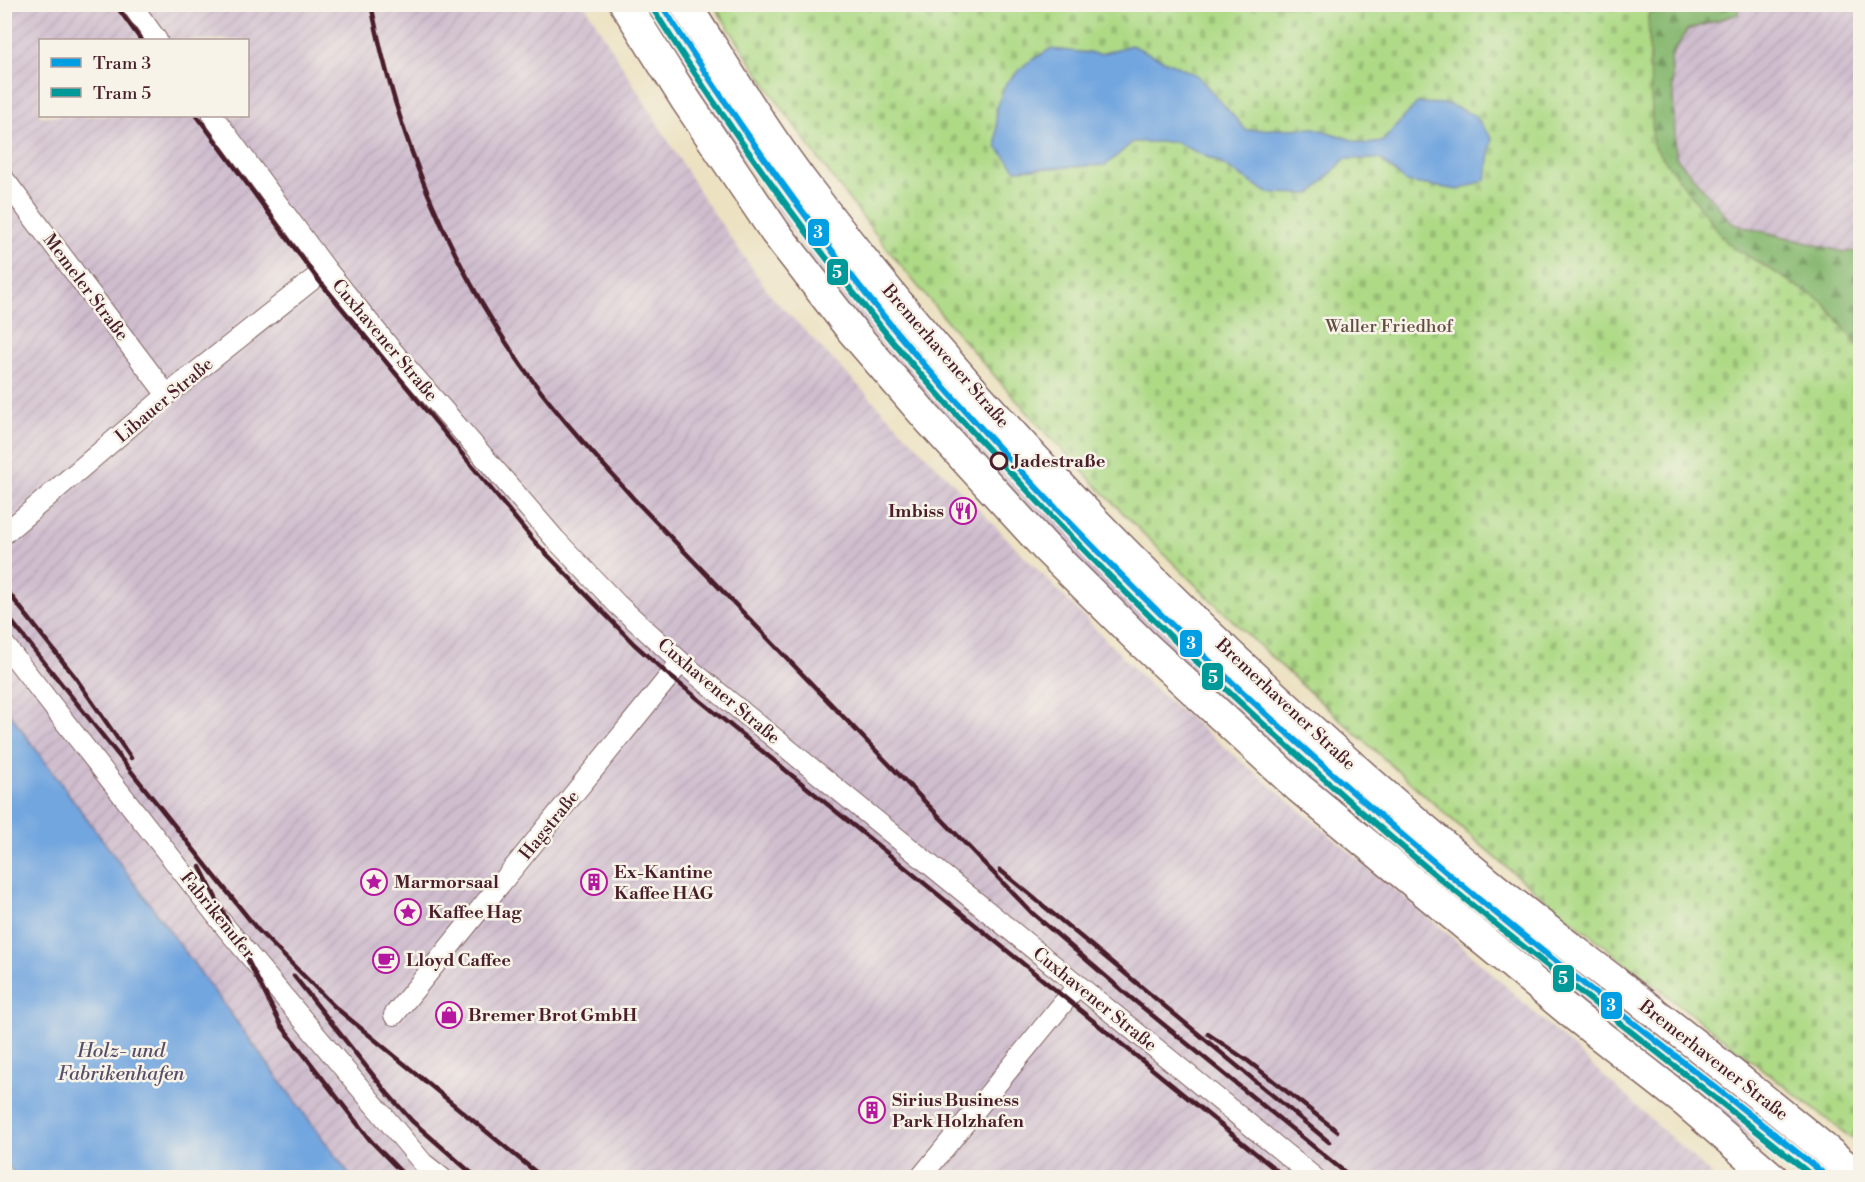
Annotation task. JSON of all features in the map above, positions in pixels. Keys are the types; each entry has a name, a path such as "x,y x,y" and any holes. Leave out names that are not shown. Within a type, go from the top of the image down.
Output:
{"main road":[{"path":"625,4 685,99 775,232 853,332 928,419 1047,549 1141,642 1299,788 1575,1016 1711,1123 1773,1178"},
{"name":"Bremerhavener Straße","path":"685,4 762,126 810,193 913,321 1020,442 1170,596 1342,757 1487,881 1715,1060 1860,1178"}],"street":[{"path":"130,4 156,39"},
{"name":"Cuxhavener Straße","path":"214,117 326,269 395,354 555,539 618,605 681,662 1315,1178"},
{"name":"Memeler Straße","path":"4,179 167,396"},
{"name":"Libauer Straße","path":"4,534 167,396 326,269"},
{"name":"Fabrikenufer","path":"4,644 227,928 423,1163 442,1178"},
{"name":"Hagstraße","path":"394,1015 681,662"},
{"path":"920,1178 1078,985"}],"shaded area":[{"path":"1678,4 1860,5 1860,268 1728,244 1653,145"},
{"path":"4,5 585,5 703,198 772,297 1150,685 1454,939 1714,1177 351,1177 5,706"},
{"path":"637,5 673,5 1115,556 1844,1177 1794,1177 1390,853 1103,590 835,294"}],"green space":[{"name":"Waller Friedhof","path":"714,5 1678,5 1648,14 1653,145 1728,244 1823,302 1860,348 1860,1145 1515,874 1264,650 1177,566 1091,480 1008,391 929,299 853,204 781,106"},
{"path":"1584,5 1739,5 1738,14 1687,30 1671,57 1676,157 1733,224 1844,252 1860,251 1860,407 1439,387"}],"water":[{"path":"1131,45 1197,75 1246,130 1315,128 1365,144 1382,142 1417,103 1448,104 1474,115 1492,139 1486,180 1459,190 1406,182 1380,159 1345,159 1311,194 1268,193 1220,163 1175,142 1133,142 1106,165 1016,170 997,147 996,109 1006,83 1027,63 1050,49 1100,54"},
{"name":"Holz- und Fabrikenhafen","path":"4,706 351,1177 17,1178 5,1162"}],"railway":[{"path":"115,4 140,39"},
{"path":"371,4 395,100 410,147 448,239 495,325 522,366 562,417 633,498 1031,912 1125,993 1352,1178"},
{"path":"198,117 316,277 534,541 634,644 670,676 1286,1178"},
{"path":"4,587 75,677 131,758"},
{"path":"4,612 257,929 335,1007 543,1178"},
{"path":"200,867 281,1025 370,1140 407,1178"},
{"path":"1000,870 1329,1142"},
{"path":"294,976 412,1121 477,1178"},
{"path":"1208,1034 1248,1061 1337,1131"}],"tram line":[{"name":"3","path":"661,4 768,164 885,318 967,413 1109,563 1251,700 1399,832 1558,964 1829,1178"},
{"name":"5","path":"653,9 706,91 762,171 850,289 946,403 1105,571 1246,708 1393,839 1497,925 1815,1178"}],"place":[{"name":"Jadestraße","path":"999,461"},
{"name":"Imbiss","path":"963,511"},
{"name":"Marmorsaal","path":"374,882"},
{"name":"Ex-Kantine Kaffee HAG","path":"594,882"},
{"name":"Kaffee Hag","path":"408,912"},
{"name":"Lloyd Caffee","path":"386,960"},
{"name":"Bremer Brot GmbH","path":"449,1015"},
{"name":"Sirius Business Park Holzhafen","path":"872,1110"}]}
